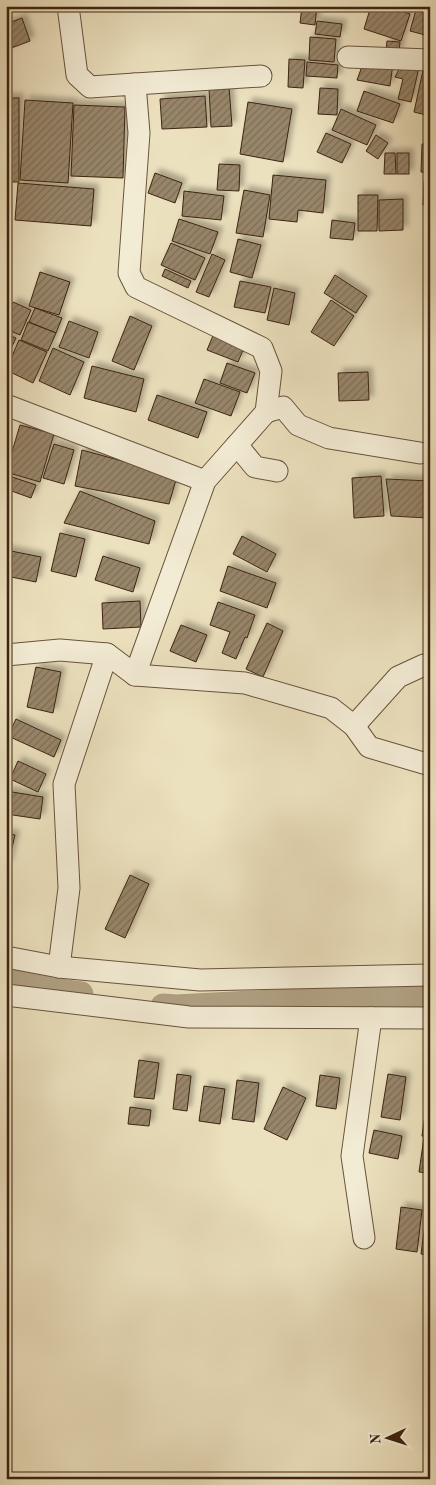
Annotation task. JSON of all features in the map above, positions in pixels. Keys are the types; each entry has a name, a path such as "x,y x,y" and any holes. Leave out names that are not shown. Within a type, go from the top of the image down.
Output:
{"street":[{"path":"68,6 77,75 90,87 261,76"},
{"path":"348,57 430,60"},
{"path":"135,84 139,133 129,273 136,287 262,348 271,372 266,412"},
{"path":"6,405 205,481"},
{"path":"135,675 205,481 266,412 283,407 298,424 329,438 420,453"},
{"path":"237,445 255,467 277,471"},
{"path":"6,655 60,650 107,654 135,675 245,683 331,708 354,726 369,747 430,765"},
{"path":"59,967 69,888 64,784 107,654"},
{"path":"354,726 398,678 424,665"},
{"path":"6,957 59,967 200,980 430,975"},
{"path":"6,995 189,1016 430,1018"},
{"path":"364,1238 352,1156 371,1018"}],"building":[{"path":"302,6 317,6 315,25 300,23"},
{"path":"371,6 386,6 410,14 401,41 364,29"},
{"path":"416,10 430,14 429,36 410,31"},
{"path":"22,18 30,41 6,50 6,24"},
{"path":"317,21 342,24 340,37 315,34"},
{"path":"310,37 336,39 334,62 309,60"},
{"path":"387,41 400,42 399,52 386,51"},
{"path":"289,59 305,60 303,88 288,87"},
{"path":"364,61 393,63 390,86 357,80"},
{"path":"307,62 338,65 337,78 306,76"},
{"path":"402,63 420,63 411,102 398,99 403,79 395,77"},
{"path":"423,70 430,72 430,116 414,112"},
{"path":"229,87 232,126 211,127 209,88"},
{"path":"320,88 338,89 337,115 318,114"},
{"path":"364,91 400,104 393,123 357,111"},
{"path":"205,96 207,127 162,129 160,99"},
{"path":"6,98 19,98 19,182 6,182"},
{"path":"25,100 73,103 68,183 20,180"},
{"path":"248,102 292,109 283,162 240,154"},
{"path":"74,105 125,107 123,178 71,176"},
{"path":"341,109 376,125 367,145 332,130"},
{"path":"326,133 351,144 342,163 317,152"},
{"path":"376,135 388,143 378,159 366,151"},
{"path":"422,144 430,144 430,173 421,172"},
{"path":"385,153 395,153 396,174 384,174"},
{"path":"397,153 409,153 409,174 397,174"},
{"path":"219,164 240,165 239,191 217,190"},
{"path":"155,173 182,183 175,203 148,193"},
{"path":"273,175 326,180 323,213 298,210 297,222 269,219"},
{"path":"424,181 430,182 430,205 423,205"},
{"path":"18,183 94,189 91,226 15,220"},
{"path":"244,190 270,195 263,237 236,233"},
{"path":"184,191 224,196 221,220 182,216"},
{"path":"358,195 378,195 377,231 358,231"},
{"path":"403,199 403,230 379,231 379,200"},
{"path":"179,219 218,232 210,254 172,241"},
{"path":"332,220 355,223 353,240 330,238"},
{"path":"238,239 261,245 252,278 230,272"},
{"path":"171,243 205,258 195,280 161,265"},
{"path":"212,254 225,260 209,297 196,292"},
{"path":"165,269 191,281 188,288 162,276"},
{"path":"40,272 70,282 59,315 29,306"},
{"path":"335,275 367,296 356,313 324,293"},
{"path":"240,281 271,287 265,313 234,307"},
{"path":"274,288 295,293 289,325 267,320"},
{"path":"331,300 354,316 334,346 311,332"},
{"path":"13,302 31,310 20,335 6,329 6,317"},
{"path":"35,308 62,318 56,333 29,322"},
{"path":"130,316 152,326 134,370 112,361"},
{"path":"69,321 98,332 89,358 59,347"},
{"path":"28,322 56,333 48,351 21,340"},
{"path":"215,331 246,343 238,362 207,350"},
{"path":"6,334 16,338 6,359"},
{"path":"19,340 47,352 33,383 6,370"},
{"path":"53,348 84,362 70,395 39,381"},
{"path":"227,363 255,373 247,393 220,383"},
{"path":"92,366 144,379 136,412 84,398"},
{"path":"368,372 369,400 339,401 338,373"},
{"path":"204,379 240,392 231,416 195,403"},
{"path":"157,395 207,412 198,438 148,420"},
{"path":"20,425 54,434 40,482 6,472"},
{"path":"54,444 74,450 64,484 43,478"},
{"path":"82,450 177,476 169,504 75,486"},
{"path":"6,475 36,485 31,498 6,489"},
{"path":"381,476 384,516 354,518 352,478"},
{"path":"386,479 430,481 428,518 391,516"},
{"path":"80,491 155,521 149,544 64,523"},
{"path":"60,533 85,539 76,577 51,571"},
{"path":"242,536 276,554 267,572 233,554"},
{"path":"6,550 41,557 36,582 6,576"},
{"path":"103,556 140,568 133,592 95,580"},
{"path":"228,566 276,583 267,608 220,591"},
{"path":"140,601 141,627 103,629 102,603"},
{"path":"218,602 255,615 247,638 245,637 236,659 222,653 230,632 210,625"},
{"path":"267,623 283,631 263,677 246,669"},
{"path":"181,625 207,635 196,662 170,651"},
{"path":"36,667 61,672 53,713 27,707"},
{"path":"16,719 61,740 54,757 8,736"},
{"path":"18,761 46,774 38,792 10,779"},
{"path":"6,791 43,797 40,819 6,814"},
{"path":"6,833 15,835 8,865 6,865"},
{"path":"130,875 149,884 125,938 105,929"},
{"path":"139,1060 159,1063 154,1099 134,1097"},
{"path":"177,1074 191,1076 187,1111 173,1109"},
{"path":"388,1074 406,1077 400,1120 381,1117"},
{"path":"320,1075 340,1078 336,1109 316,1106"},
{"path":"237,1080 259,1083 254,1122 232,1119"},
{"path":"204,1086 225,1089 220,1124 199,1121"},
{"path":"283,1087 306,1098 287,1140 264,1129"},
{"path":"428,1092 430,1092 430,1137 422,1136"},
{"path":"130,1107 151,1110 149,1126 128,1124"},
{"path":"374,1130 402,1136 398,1159 369,1153"},
{"path":"424,1137 430,1138 430,1173 419,1172"},
{"path":"401,1207 422,1210 417,1252 396,1249"},
{"path":"427,1209 430,1209 430,1255 421,1254"}],"waterway":[{"path":"6,980 81,994"},
{"path":"163,1006 176,1007 328,999 430,998"}]}
